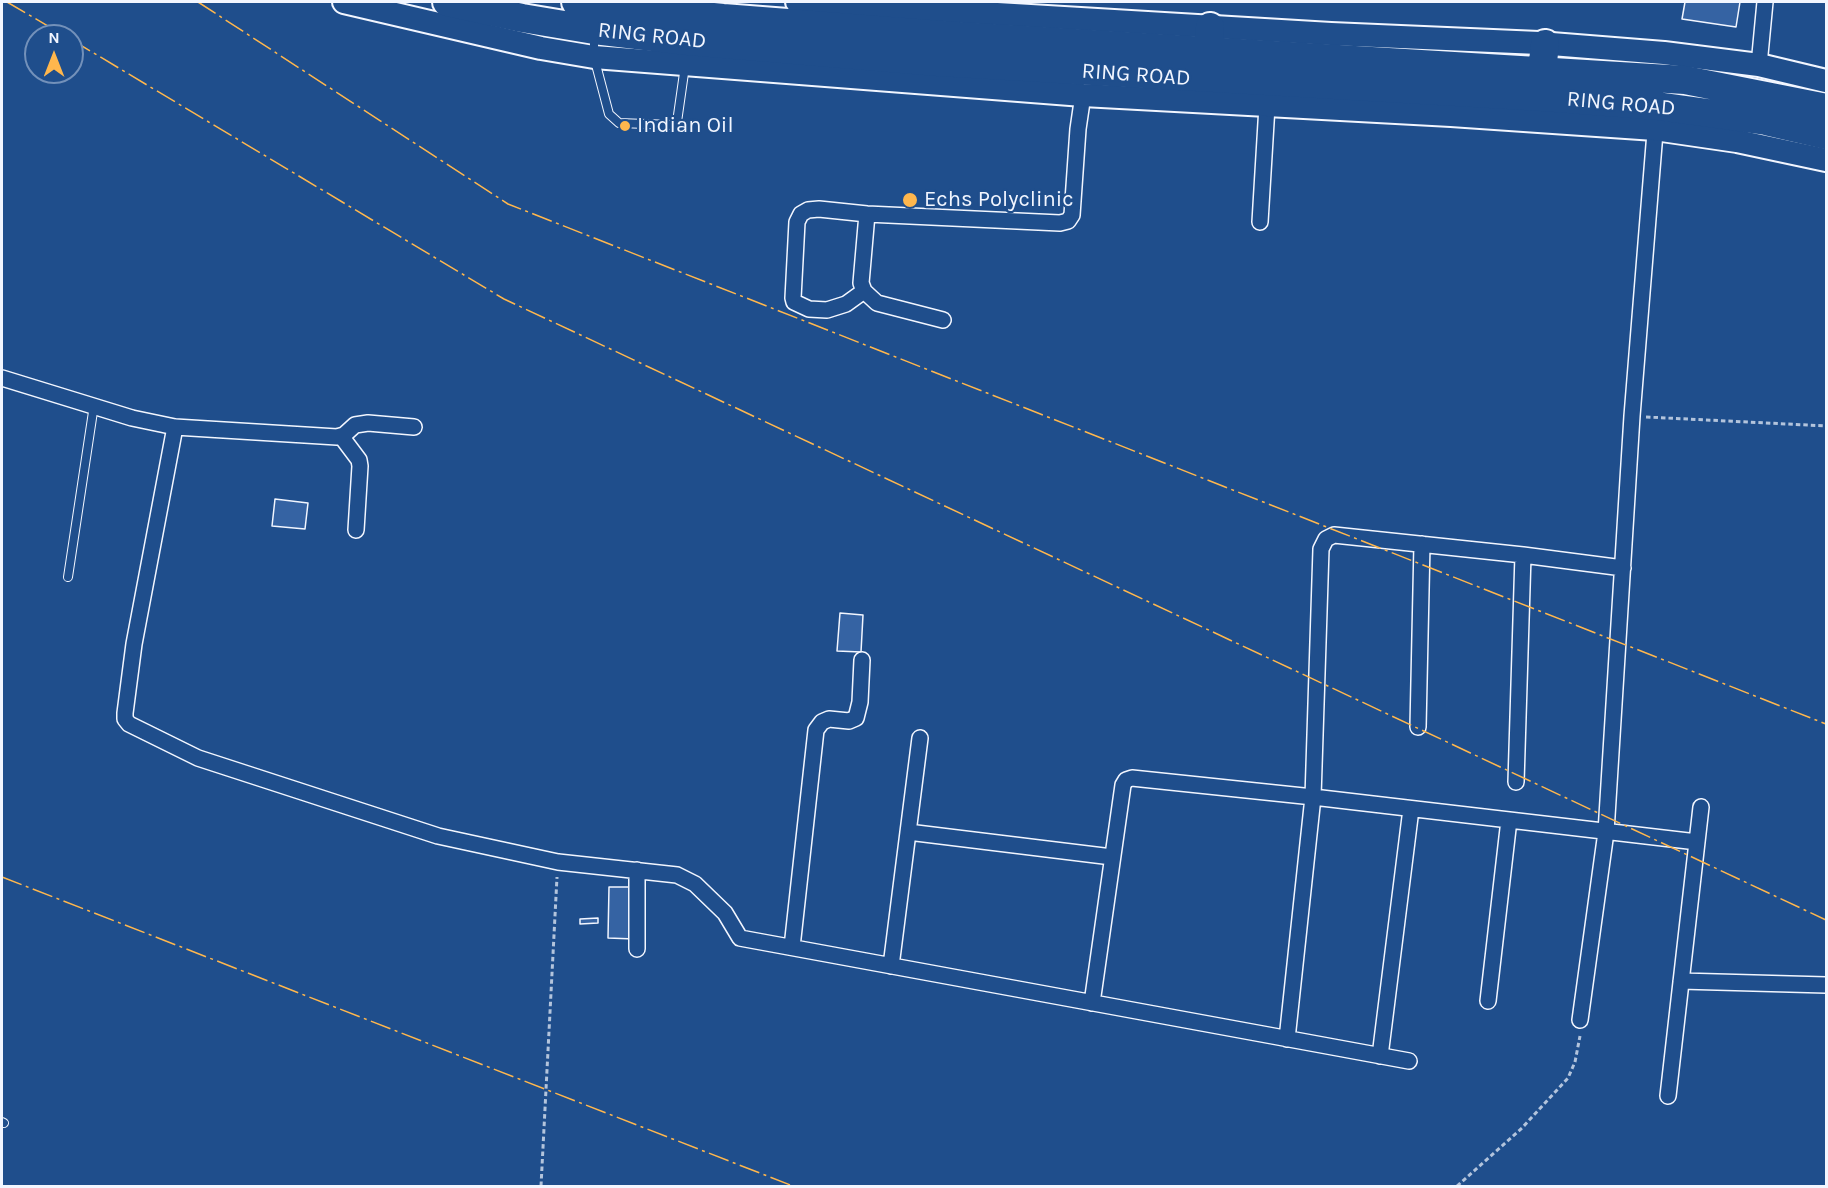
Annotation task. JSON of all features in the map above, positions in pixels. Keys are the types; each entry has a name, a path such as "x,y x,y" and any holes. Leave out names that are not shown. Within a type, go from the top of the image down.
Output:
{"highway":[{"name":"RING ROAD","path":"447,2 522,18 941,16 1209,39 1543,57 1685,80 1827,108"},
{"name":"RING ROAD","path":"592,19 686,53 937,62 1198,90 1531,96 1656,118 1766,121 1827,135"}],"street":[{"path":"344,2 530,45 592,19"},
{"path":"797,2 941,16"},
{"path":"1759,65 1765,2"},
{"path":"686,53 1083,95 1198,90 1267,105 1656,118 1737,141 1827,160"},
{"path":"1543,57 1664,53 1759,65 1827,81"},
{"path":"864,291 846,304 827,310 808,309 798,305 793,298 797,222 801,214 808,210 819,209 867,214 1060,223 1068,221 1072,215 1078,129 1083,95"},
{"path":"1260,222 1267,105"},
{"path":"1580,1020 1606,832 1632,416 1656,118"},
{"path":"867,214 861,283 864,291 877,303 943,320"},
{"path":"2,378 132,418 175,427 341,436 356,425 368,423 414,427"},
{"path":"175,427 134,644 126,713 129,724 198,758 438,836 558,862 677,875 695,884 725,913 740,938 1409,1061"},
{"path":"341,436 359,460 360,466 356,530"},
{"path":"1287,1039 1313,797 1321,549 1326,538 1334,535 1623,568"},
{"path":"1418,727 1422,544"},
{"path":"1516,782 1523,555"},
{"path":"792,948 816,730 822,722 829,719 849,721 856,718 860,702 862,660"},
{"path":"891,966 920,738"},
{"path":"1092,1003 1122,785 1126,780 1132,778 1697,842"},
{"path":"1668,1096 1701,807"},
{"path":"1380,1056 1412,809"},
{"path":"1488,1001 1509,820"},
{"path":"908,832 1112,857"},
{"path":"637,870 637,950"},
{"path":"1681,981 1827,985"}],"lane":[{"path":"592,19 609,114 619,123 673,124 677,122 686,53"},
{"path":"68,577 93,405"}],"path":[{"path":"1632,416 1827,426"},
{"path":"541,1186 558,862"},
{"path":"1457,1186 1522,1128 1568,1078 1580,1046 1580,1020"}],"building":[{"path":"1685,2 1740,2 1736,27 1682,19"},
{"path":"275,499 308,503 305,529 272,526"},
{"path":"840,613 863,615 861,652 837,651"},
{"path":"609,887 635,887 634,939 608,938"},
{"path":"598,918 598,923 580,924 580,919"}],"power":[{"path":"7,2 45,24"},
{"path":"198,2 508,204 1826,724"},
{"path":"84,47 504,299 1826,920"},
{"path":"2,877 793,1186"}],"place":[{"name":"Indian Oil","path":"625,126"},
{"name":"Echs Polyclinic","path":"910,200"}]}
